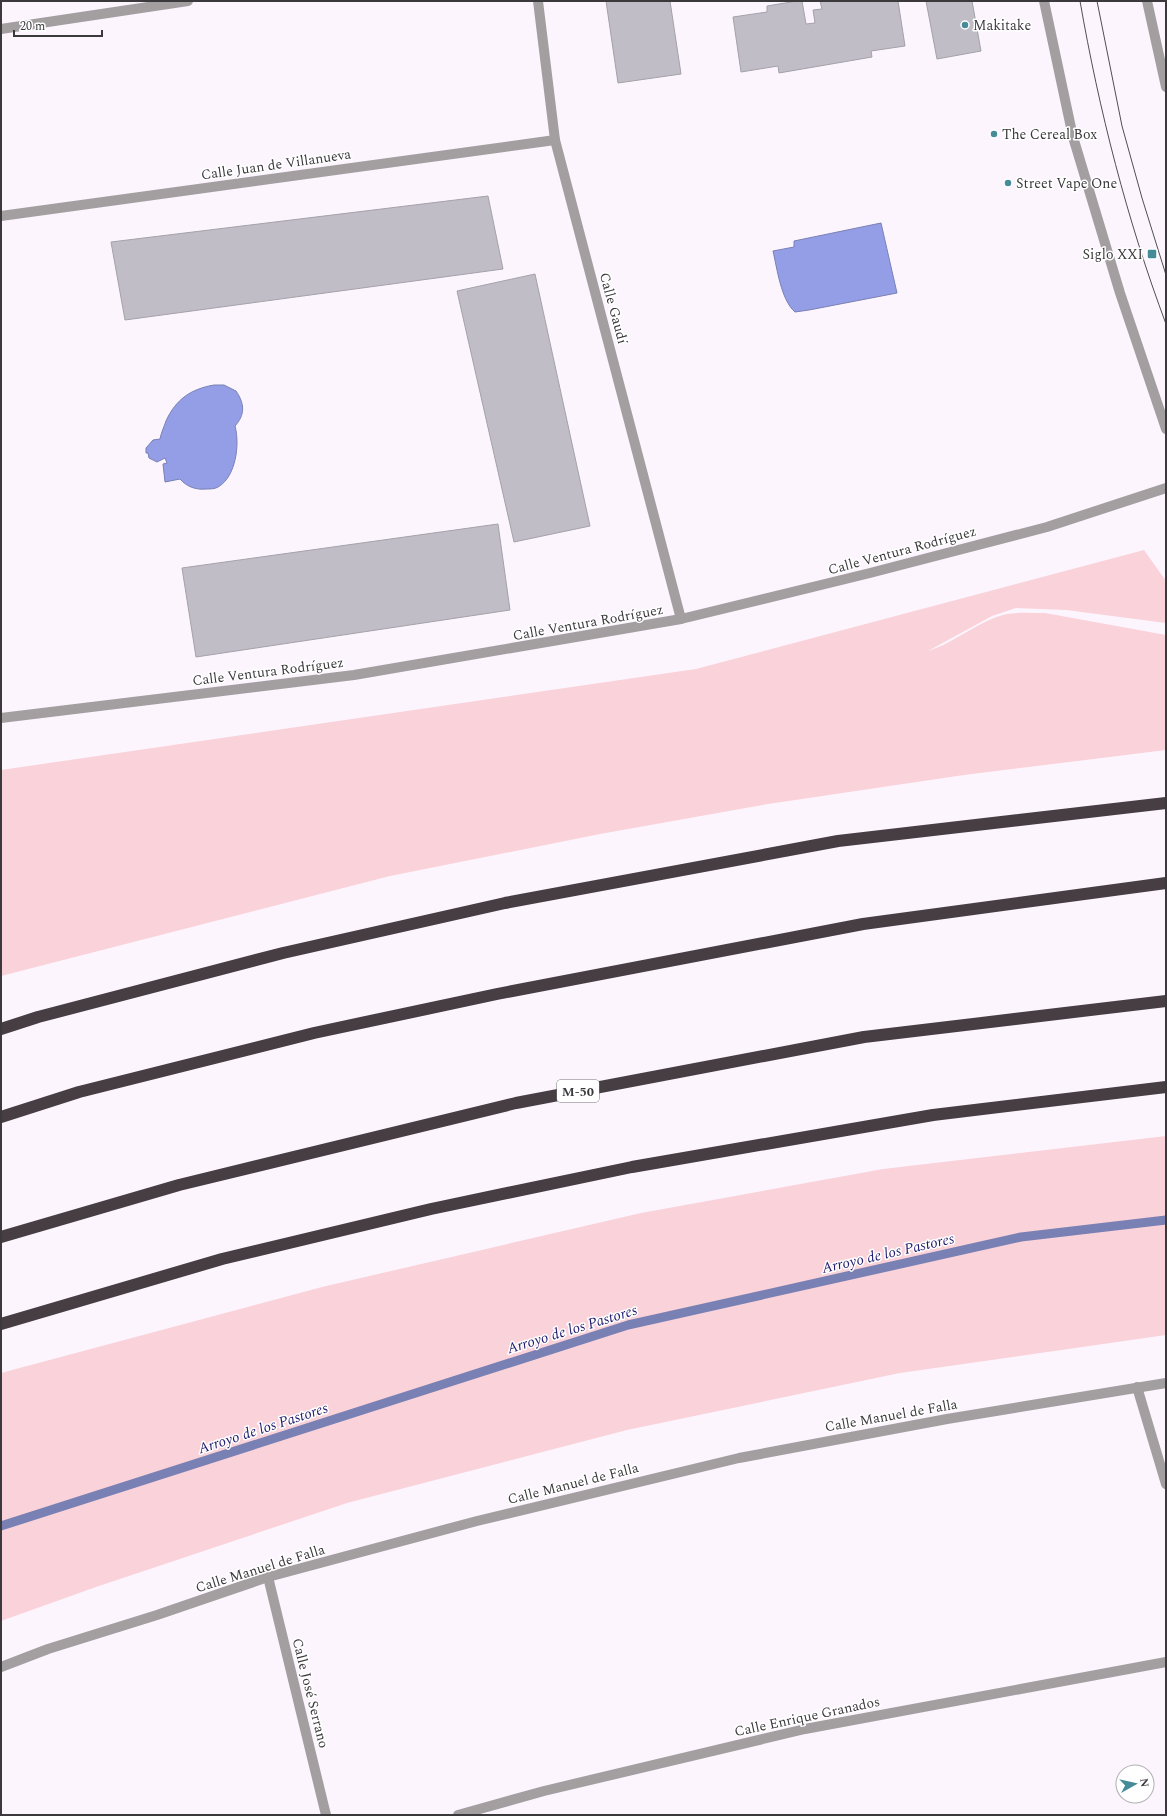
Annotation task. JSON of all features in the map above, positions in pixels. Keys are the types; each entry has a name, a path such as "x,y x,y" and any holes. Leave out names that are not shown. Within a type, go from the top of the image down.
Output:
{"highway":[{"path":"1,1029 38,1017 283,953 505,903 838,841 1166,803"},
{"path":"1,1117 79,1092 314,1033 497,994 863,924 1166,884"},
{"name":"M-50","path":"1,1236 179,1185 516,1103 864,1038 1166,1001"},
{"path":"1,1324 222,1259 431,1209 632,1167 933,1115 1166,1087"}],"street":[{"path":"1,30 188,1"},
{"name":"Calle Gaudí","path":"538,1 555,140 681,619"},
{"path":"1044,1 1073,137 1120,293 1166,429"},
{"path":"1147,1 1166,87"},
{"name":"Calle Juan de Villanueva","path":"1,216 555,140"},
{"name":"Calle Ventura Rodríguez","path":"1,718 354,675 681,619 870,573 1039,529 1166,488"},
{"name":"Calle Manuel de Falla","path":"1,1667 48,1649 157,1615 268,1577 477,1521 739,1458 947,1418 1166,1383"},
{"path":"1136,1387 1166,1484"},
{"name":"Calle José Serrano","path":"268,1577 326,1815"},
{"name":"Calle Enrique Granados","path":"458,1815 544,1791 805,1729 1166,1662"}],"shaded area":[{"path":"1144,550 1166,581 1166,623 1066,610 1016,608 992,616 928,651 948,643 987,621 1007,614 1017,613 1045,613 1166,635 1166,750 964,775 768,804 600,834 390,876 1,976 1,770 696,669"},
{"path":"1166,1136 1166,1335 900,1373 627,1430 347,1503 96,1587 1,1621 1,1373 322,1287 641,1213 883,1169"}],"water":[{"path":"881,223 897,293 795,312 790,307 783,292 773,251 794,247 794,241"},
{"path":"214,385 224,385 236,391 241,400 243,409 241,418 235,426 237,451 233,468 229,476 218,487 212,489 195,488 189,486 180,479 165,482 163,464 167,463 165,458 157,462 149,458 148,453 146,453 146,448 153,440 160,439 170,413 185,396 198,389"}],"building":[{"path":"606,1 670,1 681,74 618,83"},
{"path":"802,1 806,24 815,23 813,10 822,9 820,1 898,1 905,46 871,51 872,57 779,73 778,66 741,72 733,17 767,12 767,6"},
{"path":"926,1 972,1 981,51 937,59"},
{"path":"488,196 503,269 125,320 111,242"},
{"path":"535,274 590,526 514,542 457,291"},
{"path":"498,524 510,610 196,657 182,568"}],"waterway":[{"name":"Arroyo de los Pastores","path":"1,1526 628,1325 1021,1237 1166,1220"}],"tram line":[{"path":"1080,1 1105,124 1139,245 1166,324"},
{"path":"1097,1 1122,126 1142,198 1166,275"}],"place":[{"name":"Makitake","path":"965,25"},
{"name":"The Cereal Box","path":"994,134"},
{"name":"Street Vape One","path":"1008,183"},
{"name":"Siglo XXI","path":"1152,254"}]}
